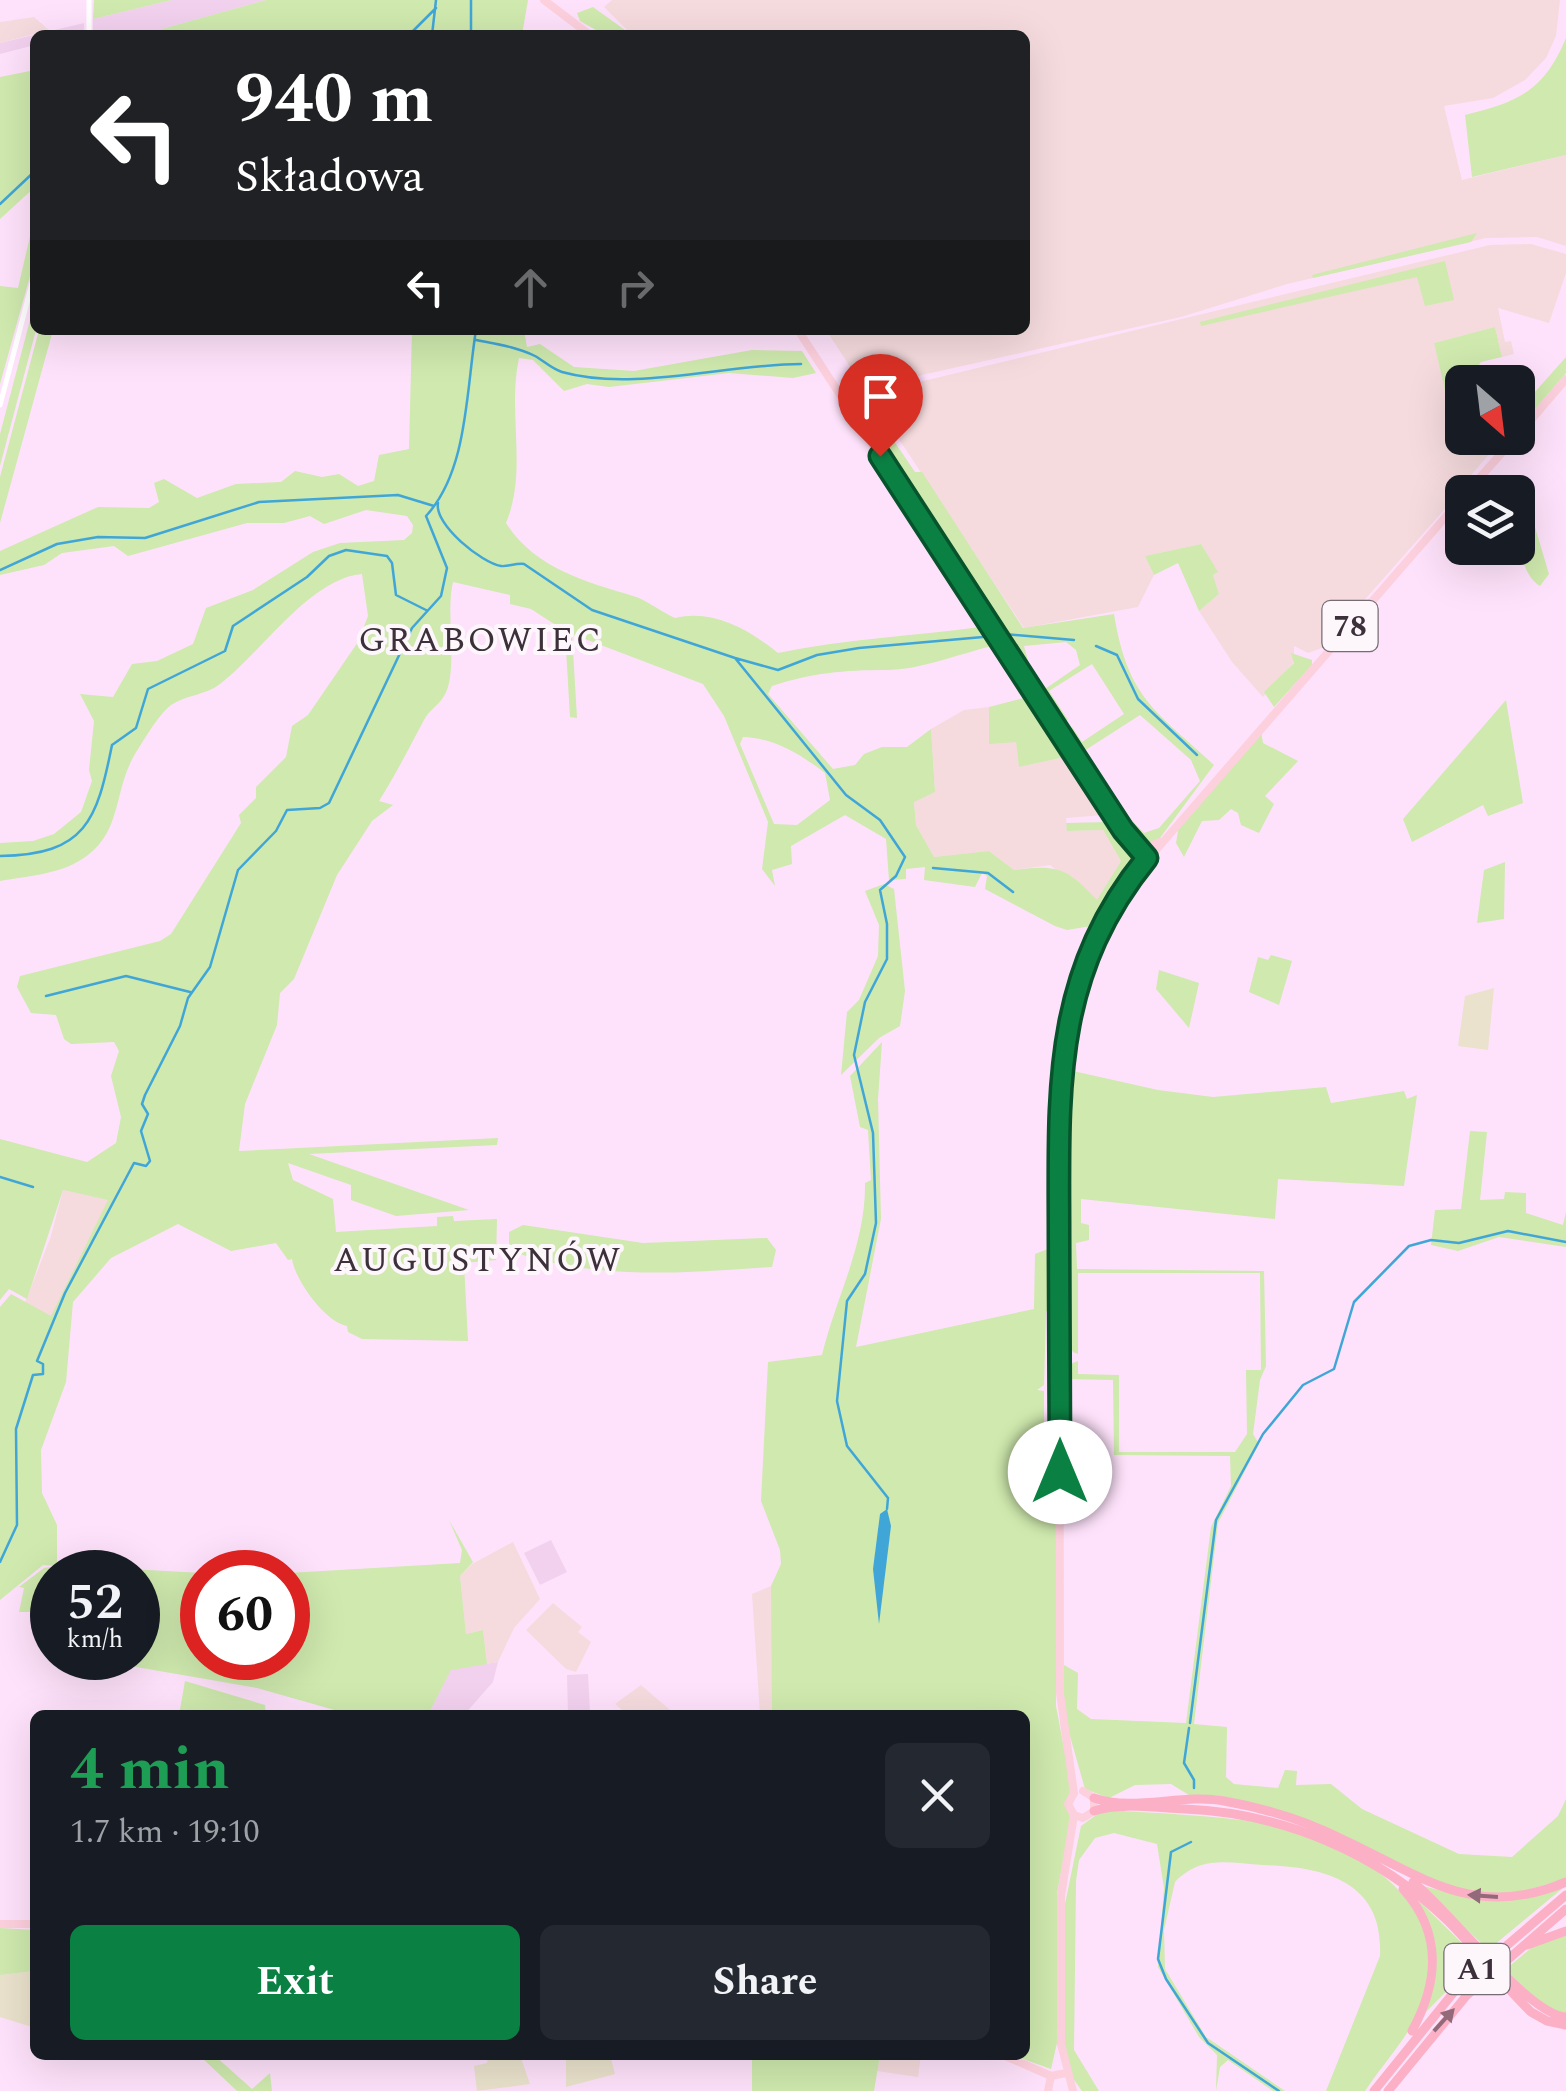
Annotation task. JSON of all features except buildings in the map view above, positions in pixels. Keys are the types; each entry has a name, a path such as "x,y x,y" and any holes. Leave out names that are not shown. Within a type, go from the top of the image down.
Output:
{"highway":[{"path":"1094,1798 1224,1801 1313,1826 1380,1864 1467,1936 1540,2018 1566,2024"},
{"path":"1094,1811 1160,1808 1245,1816 1321,1838 1437,1888 1476,1896 1517,1896 1566,1882"},
{"path":"1380,1864 1415,1903 1433,1946 1431,1990 1399,2055"},
{"name":"A1","path":"1374,2091 1399,2055 1478,1968 1566,1895"},
{"name":"A1","path":"1388,2091 1446,2016 1504,1960 1566,1909"},
{"path":"1504,1960 1550,1933 1566,1931"},
{"path":"1513,1987 1544,2012 1566,2017"}],"main road":[{"path":"544,0 583,30"},
{"path":"801,335 1125,833 1147,858"},
{"name":"78","path":"1535,414 1566,379"},
{"name":"78","path":"1482,475 1500,455"},
{"name":"78","path":"1066,2074 1060,2044 1061,1896 1078,1816 1068,1804 1078,1792 1060,1692 1060,1067 1085,961 1108,914 1147,858 1445,518"},
{"path":"1135,845 1148,847 1163,840"},
{"path":"1135,845 1136,873"},
{"path":"1078,1792 1094,1798 1094,1811 1078,1816"},
{"path":"0,1924 30,1924"},
{"name":"78","path":"1050,2081 1060,2044"},
{"path":"1011,2060 1050,2081 1066,2074 1075,2090"}],"street":[{"path":"88,0 88,30"},
{"path":"0,404 30,291"}],"shaded area":[{"path":"172,0 266,0 158,30 93,30 93,19"},
{"path":"612,0 1560,0 1556,36 1546,58 1525,80 1493,98 1444,106 1462,180 1566,155 1566,246 1537,237 1486,238 1287,284 1181,317 864,388 829,335 1030,335 1030,30 627,30 604,7"},
{"path":"34,17 49,30 30,30 30,35 0,43 0,22"},
{"path":"84,23 84,30 55,30"},
{"path":"30,36 30,46 0,54 0,43"},
{"path":"1531,244 1566,254 1566,273 1549,323 1498,308 1505,342 1511,341 1514,354 1502,357 1495,327 1434,343 1445,387 1445,455 1488,455 1471,475 1445,475 1445,509 1322,648 1308,653 1294,646 1294,662 1263,697 1232,662 1199,611 1219,594 1213,575 1217,573 1201,544 1145,556 1154,575 1138,607 1024,628 869,394 1490,245"},
{"path":"989,707 989,743 1016,741 1019,767 1065,757 1104,815 1066,818 1067,831 1103,830 1121,861 1097,901 1050,865 1014,870 989,851 934,857 916,825 914,801 935,792 931,729 964,710"},
{"path":"1494,988 1488,1050 1458,1046 1465,996"},
{"path":"63,1190 109,1200 51,1317 25,1303 51,1236"},
{"path":"551,1540 567,1572 540,1585 524,1553"},
{"path":"513,1542 540,1599 514,1628 498,1662 487,1664 483,1630 466,1634 460,1576 472,1564"},
{"path":"771,1586 773,1710 760,1710 752,1594"},
{"path":"553,1603 582,1627 578,1632 591,1642 576,1672 566,1669 526,1630"},
{"path":"498,1662 493,1682 468,1710 430,1710 451,1669"},
{"path":"588,1674 590,1710 568,1710 567,1675"},
{"path":"641,1685 670,1710 622,1710 615,1704"},
{"path":"30,1972 30,2026 0,2017 0,1975"},
{"path":"522,2060 530,2084 477,2091 474,2066"},
{"path":"566,2060 611,2060 615,2074 566,2087"},
{"path":"879,2060 920,2060 918,2077 877,2071"}],"green space":[{"path":"94,0 172,0 93,19"},
{"path":"266,0 528,0 523,30 158,30"},
{"path":"593,7 625,30 596,30 580,21 577,13"},
{"path":"1566,38 1566,155 1472,177 1465,115 1500,105 1527,91 1548,71"},
{"path":"30,71 30,192 0,219 0,77"},
{"path":"1477,233 1471,242 1313,278 1312,275"},
{"path":"30,236 30,276 0,384 0,286 18,288"},
{"path":"1445,261 1454,300 1425,306 1417,277 1201,326 1200,322"},
{"path":"30,320 30,335 35,335 0,466 0,434"},
{"path":"1495,327 1502,357 1479,365 1445,365 1445,390 1434,343"},
{"path":"38,335 52,335 0,523 0,477"},
{"path":"412,335 525,335 527,347 540,344 574,367 634,371 752,350 802,351 816,373 793,378 729,373 609,387 587,384 564,391 533,360 519,358 516,483 506,523 531,551 562,571 638,598 675,618 703,616 729,623 778,653 980,627 992,646 912,667 800,678 772,686 768,694 833,769 855,765 864,754 882,747 907,747 931,729 935,792 914,802 916,825 934,857 989,851 1014,870 1061,871 1097,900 1121,861 1103,830 1067,831 1066,823 1108,822 1134,863 1112,893 1097,925 1067,930 985,889 987,876 982,873 975,887 924,880 925,867 906,869 906,879 889,880 886,839 845,815 791,846 792,864 772,870 775,886 762,869 768,822 724,716 703,684 572,634 577,718 570,717 565,631 531,609 510,604 510,595 453,582 448,685 442,699 426,716 379,801 393,805 372,821 337,875 294,979 280,993 277,1025 245,1104 239,1151 498,1138 497,1145 309,1154 469,1210 396,1216 351,1200 351,1185 288,1163 293,1180 333,1199 336,1232 437,1226 437,1217 453,1216 454,1221 497,1219 496,1260 464,1263 468,1341 362,1339 348,1332 347,1326 330,1317 312,1299 292,1259 288,1260 276,1243 231,1251 178,1224 111,1258 73,1302 66,1382 41,1450 42,1493 57,1525 57,1550 30,1550 30,1576 0,1600 0,1307 11,1294 51,1316 108,1200 63,1190 27,1299 9,1289 0,1300 0,1139 87,1162 116,1143 121,1117 111,1076 119,1051 114,1042 71,1044 64,1039 56,1015 31,1013 17,987 20,976 160,941 171,934 241,823 239,815 256,798 256,787 286,757 292,726 308,715 358,642 368,616 362,574 343,579 305,602 220,684 166,709 128,767 107,833 88,855 57,870 0,881 0,843 33,841 54,834 81,812 92,781 89,770 94,721 80,694 113,697 132,664 157,661 193,644 206,608 253,590 313,552 340,543 404,540 412,533 413,525 407,516 366,510 324,524 310,516 284,523 247,523 128,556 114,546 62,553 44,565 0,575 0,551 98,507 149,508 159,502 154,483 164,479 197,498 236,484 281,482 295,471 322,477 339,474 358,486 374,481 379,455 409,449","holes":["743,737 787,748 825,773 830,800 797,825 774,824 740,744"]},
{"path":"1566,357 1566,373 1535,409 1535,392"},
{"path":"864,397 915,472 922,472 1023,628 1114,614 1136,685 1160,715 1214,765 1157,842 1143,844 1123,826 1064,736 1065,731 1125,823 1067,730 1072,727 1082,742 1124,714 1092,664 1049,691 1068,720 1062,723 1042,691 1080,665 1076,650 1066,642 1024,646 1032,675 883,441 872,438 851,405","holes":["1140,715 1191,760 1200,781 1159,828 1144,833 1125,813 1084,751"]},
{"path":"1535,527 1549,574 1540,586 1525,566 1535,565"},
{"path":"1201,544 1218,572 1213,575 1219,594 1199,611 1178,563 1154,575 1145,556"},
{"path":"1291,653 1312,660 1312,665 1274,707 1264,692 1294,663"},
{"path":"1028,697 1065,757 1019,767 1016,742 989,744 989,707"},
{"path":"1506,700 1523,803 1488,816 1483,805 1412,842 1403,819"},
{"path":"1261,731 1263,743 1298,761 1265,796 1274,804 1259,833 1241,825 1238,813 1231,809 1219,820 1202,821 1184,857 1176,843 1179,825"},
{"path":"1505,862 1504,919 1477,923 1484,870"},
{"path":"884,884 894,889 905,991 900,1026 879,1038 841,1075 847,1012 859,1000 878,956 879,925 865,891"},
{"path":"1271,955 1292,961 1279,1005 1249,992 1258,957 1268,960"},
{"path":"1159,970 1199,983 1189,1028 1156,989"},
{"path":"882,1042 878,1099 881,1219 856,1347 1034,1309 1035,1254 1053,1247 1057,1065 1056,1381 1051,1381 1051,1314 1046,1311 1044,1385 1037,1390 1044,1391 1044,1461 1051,1460 1053,1389 1057,1412 1056,1706 1072,1791 1066,1807 1071,1818 1057,1894 1057,2043 1051,2069 1026,2060 1030,2060 1030,1710 772,1710 771,1586 781,1564 780,1550 761,1501 768,1362 822,1355 856,1249 865,1183 871,1180 868,1130 860,1127 850,1076"},
{"path":"1064,1069 1158,1090 1213,1097 1326,1087 1331,1103 1404,1091 1407,1099 1417,1095 1404,1186 1278,1179 1275,1219 1081,1199 1081,1223 1089,1225 1089,1240 1076,1243 1077,1269 1264,1271 1266,1366 1260,1380 1253,1434 1259,1444 1218,1523 1194,1724 1227,1727 1226,1777 1234,1784 1278,1788 1285,1770 1297,1771 1296,1785 1331,1784 1362,1809 1459,1854 1512,1857 1558,1816 1566,1799 1566,1879 1512,1894 1462,1892 1274,1810 1214,1795 1189,1795 1171,1784 1135,1785 1109,1798 1085,1789 1064,1715 1064,1665 1078,1673 1077,1709 1091,1719 1186,1723 1211,1527 1231,1486 1230,1456 1114,1455 1113,1380 1063,1379 1070,1364 1078,1361 1078,1374 1119,1375 1119,1452 1235,1452 1247,1434 1246,1370 1261,1370 1260,1273 1078,1273 1078,1354 1073,1352 1064,1335"},
{"path":"1470,1131 1487,1132 1480,1200 1504,1199 1505,1192 1526,1193 1526,1213 1563,1225 1566,1212 1566,1247 1499,1237 1458,1251 1431,1245 1435,1210 1461,1209"},
{"path":"523,1225 643,1243 767,1238 776,1250 772,1267 606,1271 540,1260 509,1250 509,1232"},
{"path":"449,1520 473,1562 460,1576 466,1634 483,1630 487,1664 451,1670 431,1710 334,1710 257,1688 211,1680 310,1680 310,1572 460,1563 462,1550"},
{"path":"160,1571 180,1572 180,1675 160,1671"},
{"path":"30,1579 30,1612 19,1612 24,1588 19,1587"},
{"path":"185,1681 265,1705 266,1710 180,1710"},
{"path":"1103,1810 1224,1818 1293,1830 1355,1856 1405,1898 1422,1924 1430,1954 1428,1987 1418,2015 1365,2091 1326,2091 1380,1956 1379,1931 1372,1910 1361,1895 1328,1875 1286,1866 1205,1864 1175,1882 1164,1930 1165,1969 1206,2037 1285,2091 1273,2091 1228,2060 1220,2067 1216,2091 1217,2055 1199,2037 1158,1967 1164,1888 1157,1844 1114,1833 1095,1838 1079,1860 1076,1881 1074,2050 1099,2091 1082,2091 1067,2070 1063,2037 1065,1904 1081,1826"},
{"path":"1423,1886 1473,1899 1564,1887 1488,1950"},
{"path":"1415,1897 1478,1959 1425,2013 1434,1982 1434,1954"},
{"path":"0,1928 30,1930 30,1972 0,1975"},
{"path":"1566,1934 1566,2014 1540,2004 1506,1969 1542,1939"},
{"path":"204,2060 220,2060 252,2089 270,2073 272,2091 237,2091"},
{"path":"752,2060 879,2060 874,2091 752,2091"}],"water":[{"path":"887,1509 891,1526 879,1624 873,1569 880,1514"}],"waterway":[{"path":"433,30 436,0"},
{"path":"471,0 471,30"},
{"path":"414,30 436,8"},
{"path":"0,204 30,176"},
{"path":"0,1562 17,1525 16,1429 33,1375 43,1374 43,1364 37,1361 65,1293 134,1163 146,1166 150,1161 141,1131 148,1114 142,1104 180,1026 188,998 210,967 238,870 276,831 287,810 320,808 329,803 412,628 441,596 447,568 426,516 440,498 458,453 475,335"},
{"path":"476,340 521,350 558,371 590,377 649,378 801,364"},
{"path":"0,570 57,544 98,537 145,538 259,502 398,495 434,506"},
{"path":"438,503 443,522 451,532 493,563 524,564 592,610 735,658 846,795 880,820 905,857 896,876 880,890 887,924 887,959 865,1002 854,1055 873,1133 876,1223 865,1274 847,1301 837,1401 847,1446 888,1498 887,1509"},
{"path":"0,856 52,849 83,828 100,794 112,745 136,728 148,689 225,651 233,626 307,577 329,556 346,550 387,556 392,563 396,595 426,610"},
{"path":"1005,634 1074,640"},
{"path":"735,658 778,670 817,655 859,648 983,637"},
{"path":"1096,646 1117,655 1138,699 1197,755"},
{"path":"933,868 988,873 1013,892"},
{"path":"46,996 126,976 190,992"},
{"path":"0,1177 33,1187"},
{"path":"1190,1723 1216,1520 1263,1434 1303,1385 1334,1369 1354,1302 1409,1246 1431,1240 1459,1243 1508,1231 1566,1242"},
{"path":"1189,1728 1184,1763 1194,1788"},
{"path":"1191,1842 1171,1852 1158,1959 1166,1979 1208,2043 1279,2091"}],"district":[{"name":"GRABOWIEC","path":"481,639"},
{"name":"AUGUSTYNÓW","path":"478,1259"}],"route":[{"path":"880,456 1123,830 1147,858 1115,901 1091,946 1062,1045 1060,1472"}]}
